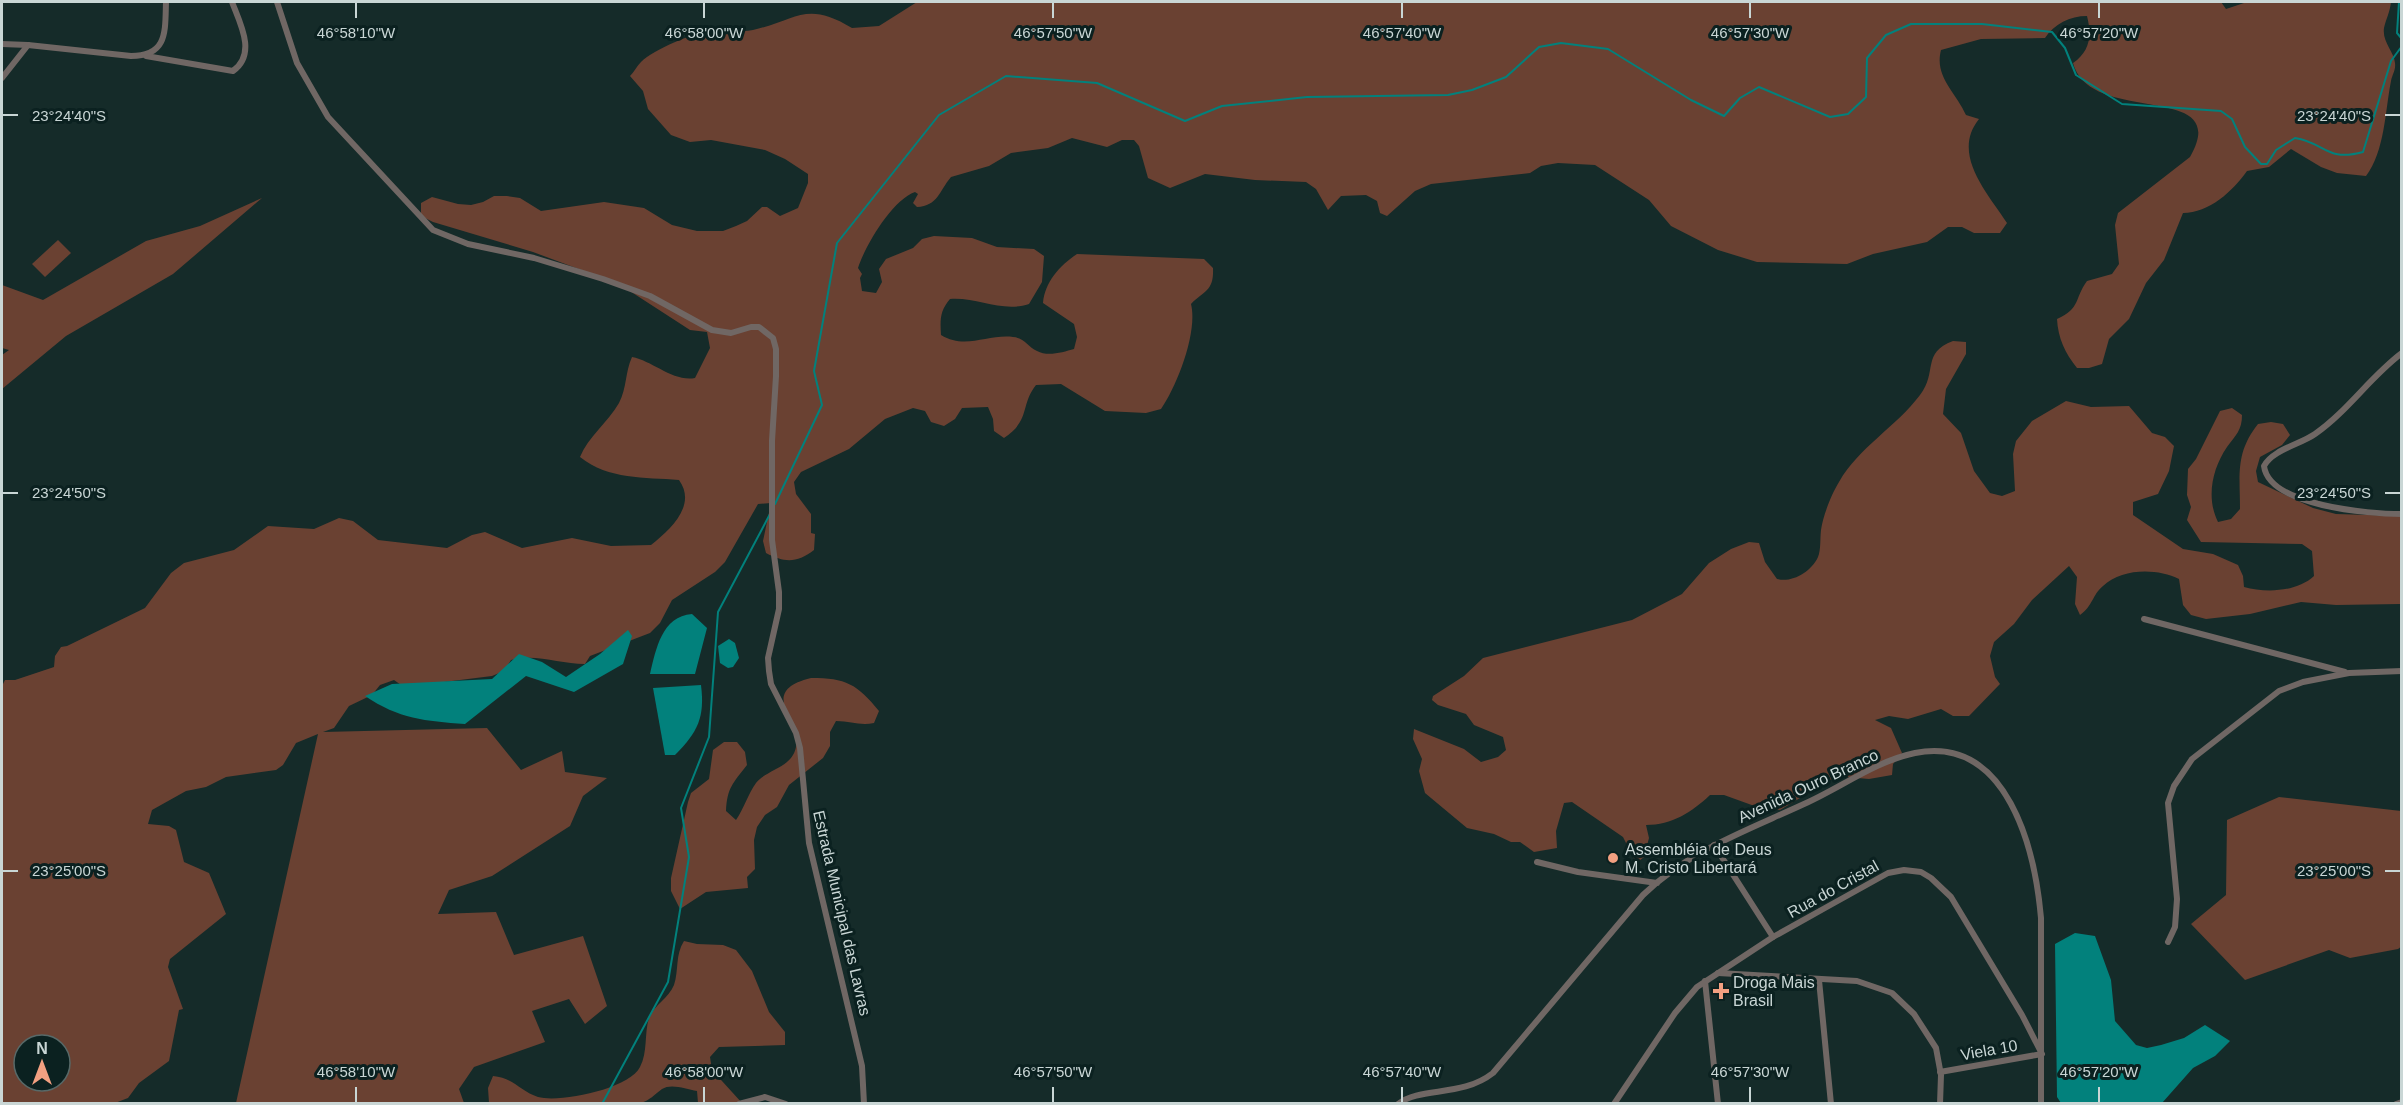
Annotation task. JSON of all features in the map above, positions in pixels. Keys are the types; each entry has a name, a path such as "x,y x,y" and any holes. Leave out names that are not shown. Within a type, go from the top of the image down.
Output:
{"street":[{"path":"145,56 160,46 165,25 166,2"},
{"path":"2,44 145,56 233,71 241,65 245,56 245,44 232,2"},
{"name":"Estrada Municipal das Lavras","path":"277,2 300,70 328,117 433,230 468,244 534,258 603,279 650,296 712,330 731,333 759,327 773,338 776,349 776,376 772,441 772,540 779,609 768,658 769,671 771,684 796,733 800,748 809,843 862,1066 864,1104"},
{"path":"2,78 28,45"},
{"path":"2402,354 2326,426 2300,444 2271,457 2264,465 2273,484 2308,501 2382,514 2402,514"},
{"path":"2144,619 2349,673"},
{"path":"2168,942 2175,927 2177,874 2168,803 2174,786 2192,759 2279,691 2304,682 2349,673 2402,671"},
{"name":"Avenida Ouro Branco","path":"1398,1104 1409,1097 1475,1085 1493,1073 1643,895 1702,850 1900,758 1915,753 1946,752 1976,764 1989,774 2010,802 2022,826 2034,864 2041,918 2041,1104"},
{"path":"1714,846 1773,937"},
{"path":"1537,862 1578,872 1657,883"},
{"name":"Rua do Cristal","path":"1614,1104 1678,1008 1705,981 1773,937 1888,873 1904,870 1921,872 1951,897 2022,1015 2042,1054"},
{"path":"1718,973 1857,981 1892,993 1914,1014 1936,1048 1940,1072 1940,1104"},
{"path":"1818,980 1832,1104"},
{"path":"1705,981 1718,1104"},
{"name":"Viela 10","path":"1940,1072 2042,1054"},
{"path":"739,1104 765,1096 786,1104"},
{"path":"2396,1104 2402,1102"}],"shaded area":[{"path":"917,2 2221,2 2226,9 2247,2 2391,2 2384,33 2395,66 2381,143 2366,176 2337,173 2321,167 2291,149 2269,167 2247,171 2220,200 2202,209 2183,213 2164,260 2146,283 2129,319 2109,339 2102,364 2089,368 2077,368 2069,357 2061,339 2057,319 2074,307 2087,281 2112,274 2119,264 2115,225 2118,213 2190,157 2198,133 2193,119 2177,110 2105,94 2085,82 2073,63 2083,53 2088,42 2087,16 2075,17 2063,22 2045,38 1981,39 1941,50 1941,68 1947,84 1966,115 1979,119 1971,132 1970,159 1982,186 2007,223 2000,233 1974,233 1962,227 1948,227 1927,242 1873,254 1847,264 1757,262 1718,250 1671,226 1649,200 1595,165 1558,163 1541,166 1530,173 1431,184 1415,191 1387,216 1380,213 1377,201 1366,195 1341,196 1328,210 1316,189 1306,182 1255,180 1205,174 1170,188 1148,178 1139,146 1134,140 1122,140 1107,147 1072,138 1048,148 1011,153 989,166 951,177 934,201 924,206 917,207 913,203 918,194 915,192 897,204 880,225 867,248 858,268 862,274 860,278 862,291 876,293 882,282 879,269 886,259 913,248 922,239 934,236 972,238 997,247 1034,249 1044,256 1042,282 1029,304 1009,307 950,299 942,311 941,335 950,339 968,341 1013,337 1021,339 1034,349 1046,354 1074,349 1077,337 1074,324 1043,303 1044,295 1054,275 1077,254 1204,259 1213,268 1212,281 1208,289 1191,304 1192,329 1185,358 1161,409 1146,413 1105,411 1061,384 1036,385 1028,399 1022,419 1004,438 994,431 993,419 988,407 962,408 955,419 944,426 931,422 925,411 913,408 885,419 849,449 801,472 794,482 796,494 811,514 811,533 815,534 814,550 808,554 796,559 785,560 766,553 763,541 771,503 758,504 725,562 715,572 672,600 660,623 650,633 590,656 585,664 520,658 511,660 504,671 492,676 404,687 394,680 380,685 372,695 349,706 334,728 323,732 487,728 521,770 562,751 565,772 607,778 583,796 570,826 492,876 449,890 438,914 496,912 514,955 583,936 607,1006 585,1024 569,999 532,1011 545,1042 474,1067 459,1089 464,1103 236,1103 318,734 296,743 283,765 276,770 226,777 206,787 186,791 152,810 148,824 169,826 176,830 184,862 209,873 226,914 170,959 168,967 183,1009 179,1010 169,1061 139,1083 128,1098 115,1103 2,1104 2,686 5,680 15,680 54,667 55,656 61,647 145,608 171,573 184,563 234,550 268,526 314,529 339,518 353,521 378,540 447,548 472,535 485,532 522,548 572,538 611,546 651,545 673,524 683,507 684,489 679,480 615,474 580,457 619,403 632,357 679,377 695,378 710,348 707,332 690,330 619,284 533,252 433,222 421,216 421,203 432,197 471,205 494,196 507,196 520,198 541,211 604,202 644,208 672,225 697,231 723,231 747,221 762,207 767,207 780,216 798,208 808,183 808,174 785,159 765,150 711,140 690,142 671,135 648,109 643,91 630,76 641,62 655,52 685,38 712,30 753,30 812,14 823,15 852,28 879,26"},
{"path":"262,198 173,274 66,336 2,389 2,355 9,350 2,348 2,285 43,300 146,241 200,226"},
{"path":"58,240 71,253 45,277 32,264"},
{"path":"1953,341 1966,342 1966,354 1946,389 1943,414 1961,433 1974,471 1990,493 2002,496 2015,491 2013,454 2016,441 2032,421 2066,401 2091,407 2129,406 2152,433 2165,437 2174,446 2169,471 2158,494 2133,502 2133,515 2183,549 2213,554 2238,565 2243,576 2244,587 2281,590 2299,585 2314,576 2312,551 2302,544 2201,542 2187,520 2191,507 2187,495 2188,469 2196,459 2220,411 2232,408 2242,415 2242,420 2238,432 2227,447 2214,474 2212,503 2218,522 2231,519 2240,509 2242,455 2245,445 2258,424 2271,422 2283,424 2290,435 2282,445 2260,457 2256,471 2258,482 2313,508 2336,514 2401,516 2401,604 2336,605 2301,602 2250,614 2206,619 2191,615 2183,605 2179,579 2161,573 2140,572 2111,580 2099,589 2088,608 2080,615 2075,604 2077,577 2069,566 2032,600 2014,624 1994,642 1990,656 1995,677 2000,684 1969,716 1953,716 1941,709 1908,719 1889,716 1875,720 1891,728 1902,753 1893,764 1892,775 1869,779 1846,777 1830,780 1780,810 1760,808 1724,795 1710,795 1696,807 1673,820 1646,825 1649,838 1644,857 1639,861 1634,859 1623,837 1572,802 1564,803 1556,831 1557,848 1534,852 1520,842 1511,842 1494,834 1467,828 1425,793 1419,771 1422,759 1413,739 1414,729 1464,749 1481,762 1498,757 1506,750 1503,737 1474,725 1466,714 1438,705 1432,700 1433,696 1464,676 1483,658 1632,620 1682,594 1709,563 1731,549 1749,542 1759,543 1765,562 1777,579 1795,578 1806,572 1818,557 1824,518 1839,482 1857,458 1920,395 1928,379 1933,357 1943,346"},
{"path":"811,678 842,681 864,694 879,711 874,723 836,721 830,732 830,746 823,758 789,785 777,807 765,815 757,827 754,840 755,869 747,877 748,888 706,892 680,909 671,891 671,878 688,802 691,793 709,779 713,750 724,742 737,742 745,752 747,765 732,786 727,803 726,811 736,820 756,783 766,774 790,760 794,754 796,737 784,698 786,690"},
{"path":"2279,797 2401,811 2402,946 2398,949 2350,958 2329,950 2245,980 2191,924 2226,895 2227,820"},
{"path":"684,941 723,945 736,950 752,971 769,1012 785,1032 785,1045 719,1047 710,1057 712,1070 742,1103 698,1103 697,1091 674,1086 662,1089 641,1103 489,1103 488,1088 493,1076 506,1079 538,1097 562,1098 609,1088 633,1075 642,1061 649,1018 674,985 679,952"}],"water":[{"path":"692,614 707,628 695,674 650,674 658,645 667,627 682,616"},
{"path":"628,630 632,636 623,664 574,692 526,676 465,724 413,718 389,710 365,696 392,684 492,679 519,654 542,662 566,677 600,654"},
{"path":"729,639 735,643 739,658 733,667 728,668 720,663 718,646"},
{"path":"701,685 701,715 694,731 675,755 665,755 653,688"},
{"path":"2075,933 2095,936 2111,980 2115,1021 2136,1045 2147,1048 2161,1045 2184,1038 2205,1025 2230,1041 2215,1056 2193,1068 2162,1103 2061,1103 2057,1097 2055,944"}],"waterway":[{"path":"2399,2 2397,33 2402,39"},
{"path":"775,504 822,405 814,371 837,243 939,115 1006,76 1097,83 1185,121 1222,106 1307,97 1448,95 1472,90 1506,77 1539,47 1561,43 1608,49 1691,100 1724,116 1740,98 1759,87 1830,117 1848,114 1866,97 1867,58 1886,35 1911,24 1982,24 2052,32 2065,48 2076,75 2122,104 2221,111 2232,119 2245,147 2261,164 2267,164 2276,150 2295,138 2341,155 2363,152 2391,61 2402,46"},
{"path":"602,1104 668,982 689,857 681,808 709,737 718,612 770,514"}],"place":[{"name":"Assembléia de Deus M. Cristo Libertará","path":"1613,858"},
{"name":"Droga Mais Brasil","path":"1721,991"}]}
